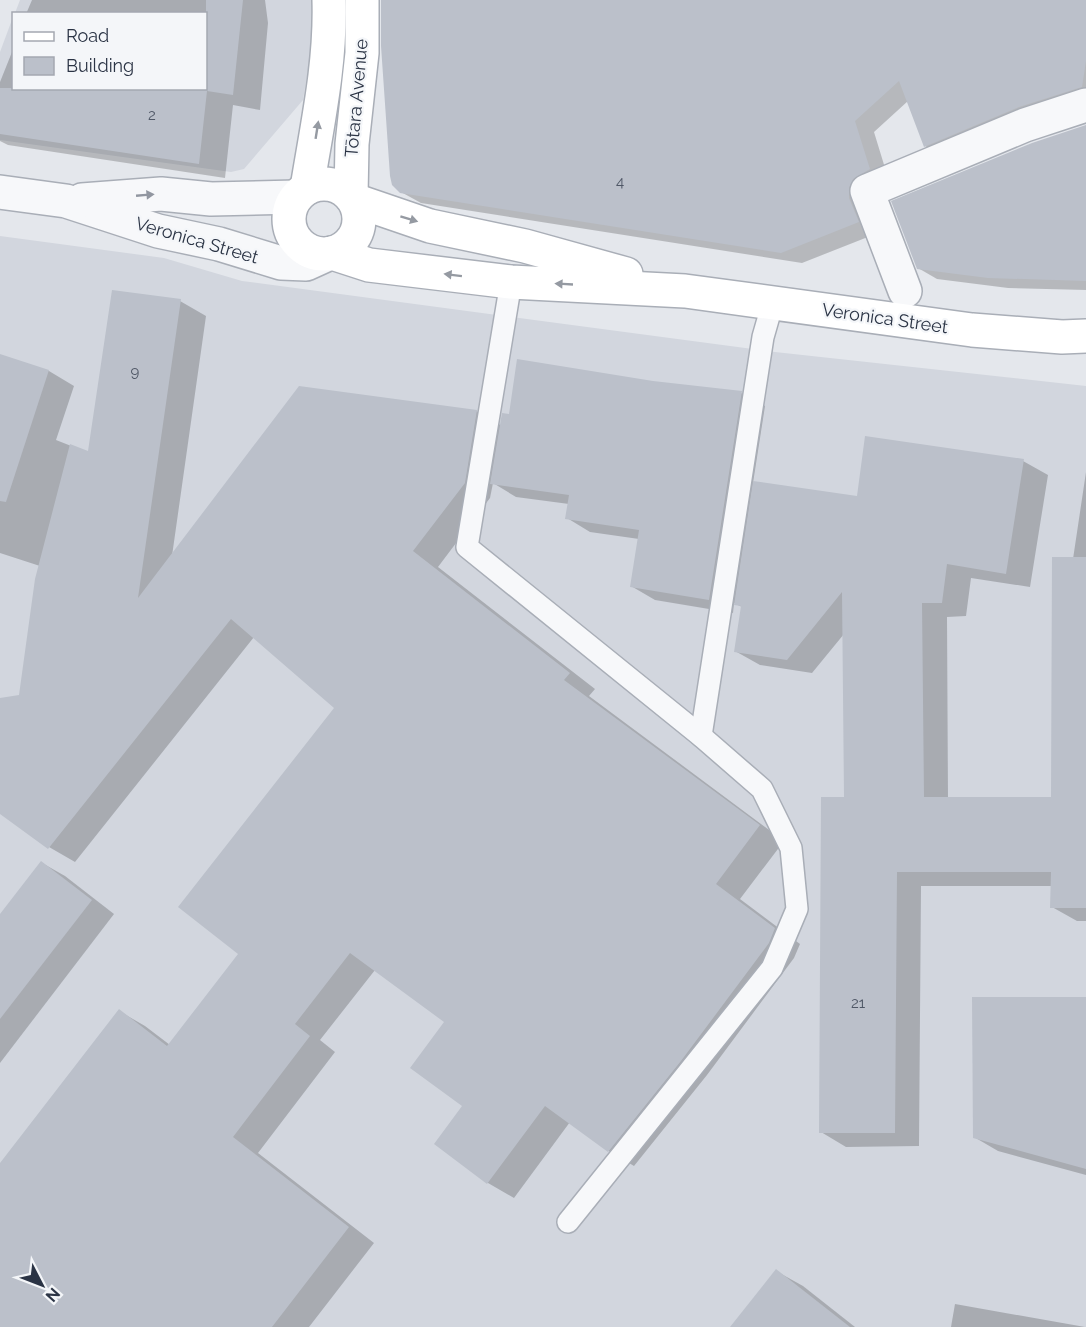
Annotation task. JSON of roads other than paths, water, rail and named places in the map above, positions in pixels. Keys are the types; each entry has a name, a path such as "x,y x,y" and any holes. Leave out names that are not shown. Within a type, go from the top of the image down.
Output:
{"street":[{"name":"Tōtara Avenue","path":"302,192 324,87 329,41 329,7"},
{"name":"Tōtara Avenue","path":"352,198 351,160 368,9"},
{"path":"905,291 867,191 1025,125 1086,105"},
{"path":"326,183 344,190 352,198 359,215 357,232 347,246 330,254 311,252 293,236 288,220 291,204 302,192 316,184 326,183"},
{"name":"Veronica Street","path":"0,192 66,201 158,231 219,244 281,263 306,264 330,254 369,265 511,282 685,291 972,330 1062,337 1086,336"},
{"name":"Veronica Street","path":"66,201 161,194 211,199 302,192"},
{"name":"Veronica Street","path":"352,198 430,226 525,246 685,291"}],"lane":[{"path":"329,7 368,9"},
{"path":"511,282 467,547 701,736 762,789 791,848 797,909 772,968 568,1222"},
{"path":"701,736 763,337 773,302"}]}
